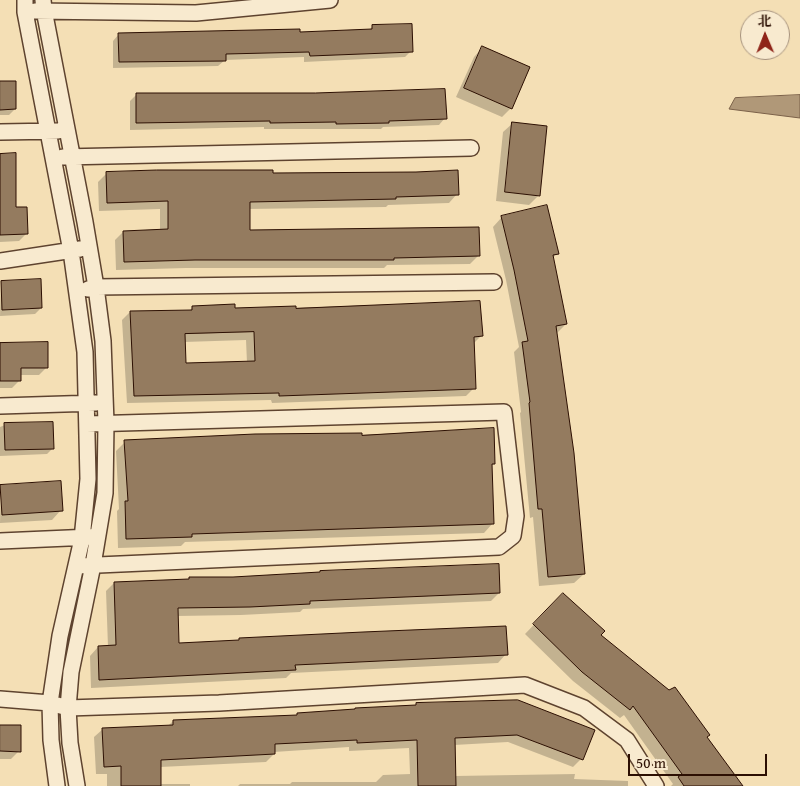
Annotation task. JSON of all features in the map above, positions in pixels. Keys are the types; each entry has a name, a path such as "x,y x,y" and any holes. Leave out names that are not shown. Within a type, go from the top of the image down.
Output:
{"street":[{"path":"58,786 51,740 50,703 60,636 82,539 88,479 85,352 71,251 25,6 44,5 196,13 330,0"},
{"path":"44,5 96,286 103,341 106,423 105,493 71,672 68,708 70,743 77,786"},
{"path":"0,132 67,131"},
{"path":"54,158 72,155 471,148"},
{"path":"0,261 89,247"},
{"path":"77,292 96,286 494,282"},
{"path":"0,406 105,402"},
{"path":"76,566 499,547 513,536 516,516 504,412 88,424"},
{"path":"0,541 82,539 98,536"},
{"path":"0,699 50,703 68,708 219,703 526,685 584,708 626,740 656,786"}],"shaded area":[{"path":"800,95 800,118 729,109 735,98"}],"building":[{"path":"412,24 413,52 310,56 309,52 226,54 226,61 119,62 118,33 300,29 300,32 372,29 372,25"},
{"path":"482,46 530,67 512,109 464,88"},
{"path":"0,81 16,81 16,109 0,110"},
{"path":"445,89 447,119 336,124 336,122 270,123 270,121 136,123 136,93 315,93"},
{"path":"512,122 547,126 540,196 505,192"},
{"path":"16,153 16,207 27,207 28,234 0,235 0,154"},
{"path":"273,170 273,173 458,170 459,195 396,197 396,199 250,202 250,230 479,227 480,256 394,258 394,260 124,262 123,231 168,229 168,201 107,203 106,172"},
{"path":"547,205 559,254 553,255 567,324 556,326 574,453 585,574 548,577 542,509 538,509 530,402 522,342 528,341 501,216"},
{"path":"41,279 42,308 2,310 1,281"},
{"path":"480,301 483,336 474,337 476,389 279,396 279,393 134,396 130,311 192,310 192,306 235,304 235,308 296,306 296,308","holes":["254,332 255,361 186,363 185,334"]},
{"path":"48,342 48,368 21,368 21,381 0,381 0,343"},
{"path":"53,422 54,449 5,450 4,423"},
{"path":"494,428 495,464 492,464 494,524 192,534 192,537 126,539 125,501 128,501 124,440 255,434 362,433 362,435"},
{"path":"61,481 63,511 2,515 0,485"},
{"path":"499,564 500,593 310,601 310,604 250,607 178,608 179,643 239,640 239,638 506,626 508,655 295,665 296,670 99,680 98,646 116,645 114,582"},
{"path":"563,593 605,631 601,635 669,690 675,687 710,735 707,737 743,786 684,786 678,777 682,774 633,706 630,710 582,672 533,624"},
{"path":"518,700 595,730 583,760 517,735 455,738 456,786 418,786 417,740 357,743 357,740 275,744 275,754 161,760 161,786 121,786 121,766 104,767 102,728 173,725 173,720 297,715 297,713 355,708 416,705 416,703"},
{"path":"0,725 21,725 21,752 0,751"}]}
